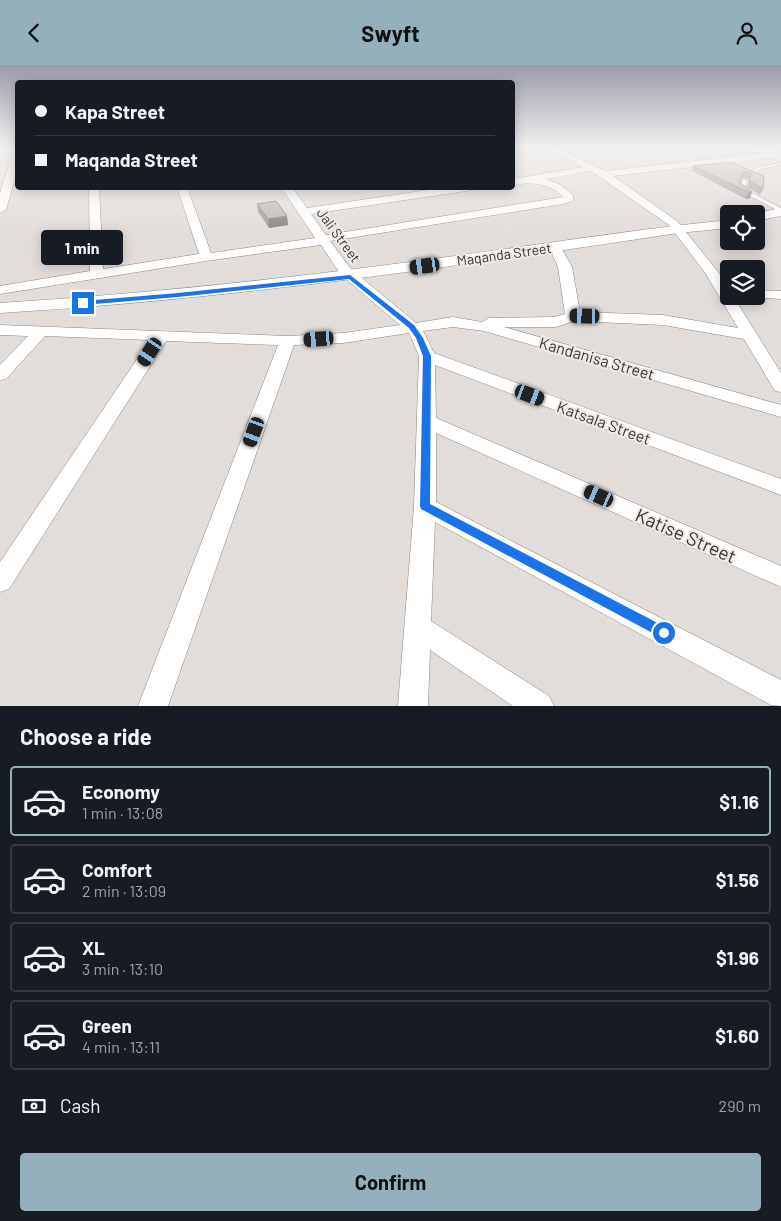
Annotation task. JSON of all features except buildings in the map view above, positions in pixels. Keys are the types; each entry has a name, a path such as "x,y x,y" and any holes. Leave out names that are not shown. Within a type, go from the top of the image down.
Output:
{"street":[{"path":"0,210 10,178"},
{"path":"515,182 542,178"},
{"path":"608,178 673,223 720,284"},
{"path":"0,290 569,199 568,195 558,187 545,181 533,179"},
{"path":"94,190 97,275"},
{"path":"183,190 206,257"},
{"name":"Jali Street","path":"288,190 350,277 412,327"},
{"path":"304,212 453,190"},
{"path":"765,215 781,211"},
{"path":"765,221 781,219"},
{"name":"Maqanda Street","path":"0,308 178,295 350,277 720,224"},
{"path":"555,247 565,267 573,315"},
{"path":"765,294 781,295"},
{"path":"733,305 781,387"},
{"path":"486,327 490,322 556,321 567,319 573,315 663,320 749,335"},
{"name":"Kandanisa Street","path":"0,330 288,341 343,338 453,322 486,327 781,411"},
{"path":"412,327 420,338 427,356 425,506 413,706"},
{"path":"0,375 41,331"},
{"path":"0,582 160,336"},
{"path":"153,706 288,341"},
{"name":"Katsala Street","path":"427,356 781,487"},
{"name":"Katise Street","path":"426,421 781,577"},
{"path":"425,506 781,695"},
{"path":"419,628 540,706"}],"lane":[{"path":"746,178 742,188 746,192 781,211"}],"route":[{"path":"83,303 350,277 412,327 420,338 427,356 425,506 664,633"}]}
